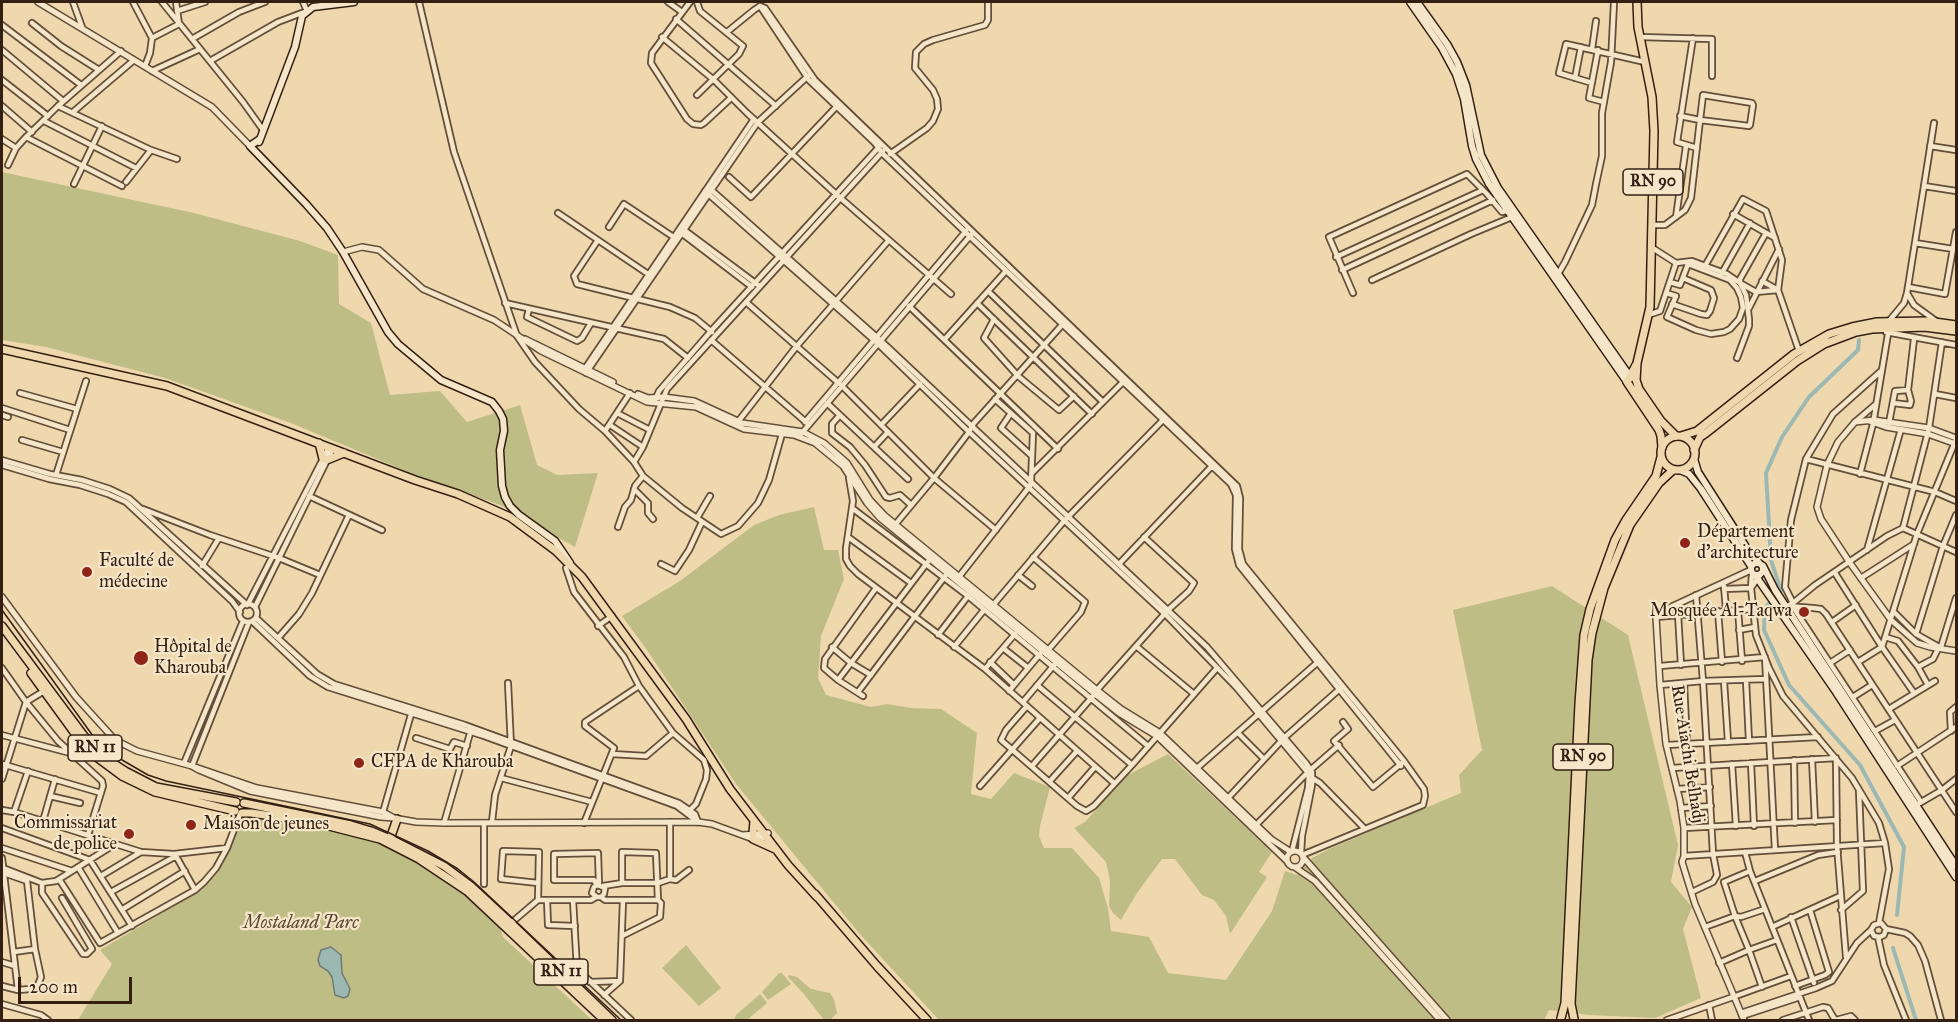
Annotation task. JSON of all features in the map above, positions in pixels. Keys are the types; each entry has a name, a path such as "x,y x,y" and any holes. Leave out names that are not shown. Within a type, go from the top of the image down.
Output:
{"main road":[{"path":"259,154 263,130 296,47 300,22 307,11 320,5 354,2"},
{"path":"1410,2 1442,48 1456,74 1464,99 1476,159 1489,184 1629,379 1659,430 1661,457 1667,467 1689,474 1756,571 1788,607 1956,877"},
{"path":"1417,2 1457,62 1466,85 1484,163 1511,213"},
{"name":"RN 90","path":"1637,2 1640,37 1652,97 1650,307 1637,363 1636,380 1639,389"},
{"path":"260,139 250,146 327,228 388,332 398,344 441,380 492,402 499,411 503,419 504,431 500,450 502,486 505,496 510,506 519,515 555,541 569,567"},
{"path":"1662,447 1667,440 1697,431 1799,351 1829,334 1852,327 1889,321 1938,322 1956,325"},
{"path":"1694,450 1700,437 1810,352 1856,332 1880,328 1923,327 1956,332"},
{"path":"2,349 167,386 494,508 525,527 569,567 612,616 776,850 817,897"},
{"name":"RN 90","path":"1629,379 1637,363"},
{"path":"1629,379 1639,389 1661,422 1678,436 1690,441 1698,472 1746,547 1756,571 1788,607 1918,803 1956,866"},
{"path":"320,443 325,460 345,453"},
{"name":"RN 90","path":"1560,1020 1565,1003 1584,635 1590,609 1615,540 1656,476 1661,457"},
{"path":"1676,470 1688,466 1694,459"},
{"name":"RN 90","path":"1575,1020 1571,1004 1588,660 1592,633 1604,588 1630,525 1663,478 1676,470"},
{"name":"RN 11","path":"2,626 77,728 111,762 156,787 351,825 390,839 444,866 471,886 612,1020"},
{"name":"RN 11","path":"2,632 92,753 122,777 155,792 238,814 251,813 350,830 380,839 426,863 468,891 604,1020"},
{"path":"724,778 817,897 927,1020"},
{"path":"238,814 234,806 240,803"},
{"path":"390,839 396,818"},
{"path":"753,818 755,827 753,836 776,850"},
{"path":"1560,1020 1567,1016 1575,1020"}],"street":[{"path":"38,2 212,107 250,146"},
{"path":"73,2 82,27"},
{"path":"133,2 152,38 145,66"},
{"path":"162,2 263,130"},
{"path":"176,2 179,24"},
{"path":"177,11 205,2"},
{"path":"192,39 239,12 265,2"},
{"path":"210,61 278,22 307,11 303,2"},
{"path":"419,2 454,152 517,336 535,362 579,409 605,431 634,462 643,476 721,534 738,526 751,513 769,480 782,434"},
{"path":"668,2 682,12"},
{"path":"690,2 652,52 651,63 690,123 701,125 731,98"},
{"path":"697,2 700,11 743,46 714,80 697,95"},
{"path":"890,154 927,128 938,109 933,90 915,68 916,52 924,44 933,40 985,25 988,20 988,2"},
{"path":"1556,275 1565,262 1592,205 1602,156 1601,127 1611,53 1614,2"},
{"path":"727,32 760,6 765,8 808,76 1009,271 1235,482 1239,494 1239,549 1243,564 1424,789 1423,805 1302,855"},
{"path":"676,19 776,106"},
{"path":"1592,49 1596,21"},
{"path":"32,22 61,46 99,70"},
{"path":"152,38 179,24"},
{"path":"2,25 81,85"},
{"path":"662,37 714,80 792,154 951,294"},
{"path":"1640,37 1710,38 1713,40 1712,76"},
{"path":"1693,38 1677,142 1697,148"},
{"path":"1592,83 1559,72 1566,44 1645,62"},
{"path":"1575,78 1581,47"},
{"path":"152,71 200,48"},
{"path":"2,50 63,101"},
{"path":"1598,50 1589,98 1604,102"},
{"path":"8,165 16,148 26,137 57,106 121,51"},
{"path":"73,112 134,60"},
{"path":"586,370 756,121 808,76"},
{"path":"2,80 48,116"},
{"path":"1652,225 1665,225 1676,218 1685,210 1691,198 1700,120 1704,95 1753,105 1749,126 1700,120 1680,116"},
{"path":"729,177 751,196 838,104"},
{"path":"2,106 32,132"},
{"path":"57,106 151,150 177,159"},
{"path":"44,121 136,168"},
{"path":"1889,321 1904,303 1908,290 1934,123"},
{"path":"74,184 102,126"},
{"path":"26,137 82,166 124,184 151,150"},
{"path":"2,139 16,148"},
{"path":"1676,218 1686,146"},
{"path":"1930,146 1956,150"},
{"path":"882,148 969,232"},
{"path":"655,401 659,391 711,332 783,258 882,148"},
{"path":"1353,293 1329,237 1467,174 1502,212 1511,213"},
{"path":"1924,186 1956,191"},
{"path":"708,190 972,426 1067,519 1166,612 1207,647 1311,775 1365,829"},
{"path":"1336,257 1483,190"},
{"path":"1705,266 1742,199 1766,211 1782,260 1778,290 1799,351"},
{"path":"1342,270 1493,200"},
{"path":"609,227 624,204 676,239"},
{"path":"558,213 648,274"},
{"path":"1372,280 1511,213"},
{"path":"1733,214 1776,238"},
{"path":"1722,273 1750,224"},
{"path":"681,230 756,287"},
{"path":"801,434 806,423 969,232"},
{"path":"1908,290 1945,294 1956,232"},
{"path":"1737,358 1749,326 1749,308 1740,279 1766,233"},
{"path":"635,298 648,274 676,239"},
{"path":"598,240 578,267 574,276 577,284 685,313 695,318 716,336"},
{"path":"736,424 796,347 889,240"},
{"path":"1915,243 1953,249"},
{"path":"343,252 362,247 379,250 423,289 483,315 517,336 662,405 696,407 736,424 814,436 840,456 870,500 928,561"},
{"path":"1651,247 1676,263 1690,260 1722,273 1756,292 1778,290"},
{"path":"1749,308 1779,249"},
{"path":"1648,315 1660,311 1676,263"},
{"path":"1688,264 1730,280 1741,297 1743,308 1739,319 1730,329 1711,334 1667,317 1680,291 1683,278 1688,264"},
{"path":"945,339 1009,271"},
{"path":"1009,271 1062,325 1124,380 1231,484 1235,490 1235,549 1239,565 1342,688"},
{"path":"877,340 909,306 931,277"},
{"path":"1672,304 1701,314 1707,315 1710,311 1713,298 1711,290 1683,278"},
{"path":"1762,281 1778,290"},
{"path":"1670,282 1680,285"},
{"path":"634,462 643,447 668,387 746,303 756,287"},
{"path":"1908,290 1914,305 1938,322"},
{"path":"988,291 1103,402"},
{"path":"1666,292 1676,297"},
{"path":"505,303 664,339 688,358"},
{"path":"746,303 840,384 934,478 996,530"},
{"path":"977,303 1092,414"},
{"path":"909,306 1058,449"},
{"path":"529,309 527,316 577,341 582,338 591,323"},
{"path":"994,319 984,338 1018,376 1056,409 1062,407 1074,396"},
{"path":"894,526 934,478 972,426 1062,325"},
{"path":"1880,328 1888,334 1956,345"},
{"path":"1860,474 1876,404 1888,334"},
{"path":"707,337 806,423"},
{"path":"1893,403 1910,405 1908,390 1914,339"},
{"path":"877,340 969,432 1030,484"},
{"path":"1788,607 1887,536 1903,528 1929,431 1942,342"},
{"path":"586,370 630,393 655,401 664,397 701,403 744,429 801,434 821,447 837,460 867,503 1045,651 1148,746"},
{"path":"1881,371 1833,414 1806,459 1791,520 1785,587 1788,607 1853,697 1918,803 1954,782 1956,788"},
{"path":"1032,473 1124,380"},
{"path":"56,475 86,381"},
{"path":"806,423 827,403 840,384"},
{"path":"881,425 920,384"},
{"path":"1890,423 1896,390 1908,390"},
{"path":"20,393 77,410"},
{"path":"605,431 630,393"},
{"path":"1935,394 1956,398"},
{"path":"958,578 1030,484 1033,434 995,399"},
{"path":"827,403 908,479"},
{"path":"1876,404 1855,422 1838,442 1827,465 1817,507 1821,519 1891,620 1917,643 1956,651"},
{"path":"2,408 70,430"},
{"path":"617,413 650,430"},
{"path":"1011,413 1001,428 1032,456"},
{"path":"2,415 8,417"},
{"path":"840,415 832,424 832,433 850,447 865,465 884,495 890,498 900,495 911,506"},
{"path":"994,604 1067,519 1163,420"},
{"path":"1855,422 1890,423 1901,427"},
{"path":"1858,662 1882,648 1917,534 1956,440 1929,431 1872,422"},
{"path":"610,425 643,447"},
{"path":"1867,550 1901,427"},
{"path":"874,447 888,432"},
{"path":"22,440 63,452"},
{"path":"184,763 211,699 250,620 257,612 255,607 277,557 331,448"},
{"path":"1806,459 1935,492 1956,501"},
{"path":"2,460 110,489 136,507 247,604 255,607"},
{"path":"240,612 277,557 325,460"},
{"path":"2,465 108,494 136,507 321,575"},
{"path":"1119,564 1212,466"},
{"path":"846,471 852,493 846,559 850,566 954,648 985,669 1114,783"},
{"path":"618,527 625,507 643,476"},
{"path":"634,489 648,503 648,513 653,519"},
{"path":"309,496 382,530"},
{"path":"697,518 710,496"},
{"path":"136,507 232,601 240,612 240,616 278,638 317,674 334,684 412,712"},
{"path":"852,508 928,561 1015,634 1045,651"},
{"path":"278,638 299,614 321,575 349,515"},
{"path":"1916,634 1943,546 1954,526 1956,515"},
{"path":"1067,519 1119,564 1261,713"},
{"path":"661,564 675,571 689,550 702,522"},
{"path":"1903,528 1956,552"},
{"path":"848,537 911,583"},
{"path":"1032,766 1194,583 1144,537"},
{"path":"202,566 219,538"},
{"path":"1861,578 1914,544"},
{"path":"1009,691 1027,667 1081,612 1085,602 1033,557"},
{"path":"838,680 928,561"},
{"path":"569,567 574,592 624,657 639,686 673,733 704,760 706,779 696,804 690,810"},
{"path":"1656,617 1659,613 1724,582 1756,571"},
{"path":"1756,571 1751,588 1756,635 1784,696 1836,758 1879,823 1885,843 1888,869 1879,923"},
{"path":"1834,573 1914,693"},
{"path":"876,588 825,659 824,668 860,694 871,675 946,575"},
{"path":"946,575 958,578 994,604 1045,651 1055,664 1123,715 1158,735 1197,768 1277,844 1302,855 1446,1020"},
{"path":"1018,575 1032,586"},
{"path":"1724,582 1726,610"},
{"path":"1724,589 1751,588"},
{"path":"1692,892 1716,880 1717,875 1713,854 1696,595"},
{"path":"938,635 968,596"},
{"path":"2,597 76,697 115,740 137,750 258,788 382,812 396,818"},
{"path":"1918,667 1933,659 1940,647 1956,598"},
{"path":"1832,622 1856,605"},
{"path":"1788,607 1821,609 1832,622 1956,812"},
{"path":"1656,617 1753,609"},
{"path":"954,648 984,610"},
{"path":"1738,610 1742,661"},
{"path":"1718,611 1722,662"},
{"path":"1894,612 1916,634 1940,647"},
{"path":"1678,614 1681,665"},
{"path":"598,626 612,616"},
{"name":"Rue Aiachi Belhadj","path":"1656,617 1667,746 1684,828 1682,862 1705,927 1742,1017"},
{"path":"192,766 250,620"},
{"path":"1739,630 1755,627"},
{"path":"270,634 300,668 318,682 339,692 412,712 511,744 677,806 698,822"},
{"path":"985,669 1015,634"},
{"path":"1885,637 1898,641 1918,667 1928,685"},
{"path":"1136,646 1194,694"},
{"path":"832,648 871,675"},
{"path":"1003,648 1027,667"},
{"path":"1830,663 1850,650"},
{"path":"1660,666 1742,661 1765,657"},
{"path":"1765,657 1775,850"},
{"path":"990,662 1013,684"},
{"path":"1197,768 1318,662"},
{"path":"1055,664 1037,684 1001,740 1082,810 1088,810 1132,765 1217,668"},
{"path":"2,668 58,741 102,780 101,793 88,835"},
{"path":"1660,685 1766,679"},
{"path":"1746,680 1749,741"},
{"path":"1724,681 1728,742"},
{"path":"1889,709 1935,681"},
{"path":"492,822 495,795 511,744 508,683"},
{"path":"1684,683 1687,744"},
{"path":"1037,684 1132,765"},
{"path":"1853,697 1872,685"},
{"path":"584,823 612,754 613,746 585,726 585,722 639,686"},
{"path":"1228,798 1283,739 1342,688"},
{"path":"2,779 4,764 26,702 44,691"},
{"path":"211,699 218,702"},
{"path":"1951,731 1950,712 1956,707"},
{"path":"382,812 412,712"},
{"path":"980,786 1040,718"},
{"path":"1875,731 1895,720"},
{"path":"1343,722 1348,729 1334,741 1373,787 1402,763"},
{"path":"1897,766 1956,727"},
{"path":"444,823 471,730"},
{"path":"612,754 646,756 673,733"},
{"path":"1238,733 1264,759"},
{"path":"1158,735 1291,867 1315,881 1440,1020"},
{"path":"2,736 73,754"},
{"path":"1667,746 1818,737"},
{"path":"416,738 448,748 451,748 454,741 466,746"},
{"path":"52,748 58,741"},
{"path":"1256,825 1311,775 1339,745"},
{"path":"1050,781 1077,751"},
{"path":"1672,768 1836,758"},
{"path":"1836,758 1837,846 1846,957"},
{"path":"1812,759 1815,822"},
{"path":"1794,760 1795,823"},
{"path":"1751,763 1754,826"},
{"path":"4,764 101,793"},
{"path":"1732,764 1736,826"},
{"path":"192,766 199,771 250,791 416,822 698,822 743,835 753,836 766,833"},
{"path":"1068,798 1095,767"},
{"path":"14,812 27,771"},
{"path":"1287,861 1287,856 1292,852 1311,775"},
{"path":"1296,868 1302,864 1302,836 1311,775"},
{"path":"602,777 679,803 695,814 698,822"},
{"path":"501,778 592,802"},
{"path":"43,821 55,779"},
{"path":"1677,789 1710,787"},
{"path":"1841,910 1863,891 1858,789"},
{"path":"50,796 80,803"},
{"path":"1681,808 1711,806"},
{"path":"2,810 141,852 175,855 227,848"},
{"path":"59,879 98,942 132,926 195,890 213,872 227,848 238,814"},
{"path":"1684,828 1837,820"},
{"path":"670,822 670,879"},
{"path":"484,823 484,884"},
{"path":"2,828 90,860 132,926"},
{"path":"1684,856 1885,843"},
{"path":"3,871 42,883 59,879 115,844"},
{"path":"2,848 72,871"},
{"path":"538,883 501,879 503,851 540,852 538,900"},
{"path":"101,876 141,852"},
{"path":"622,883 622,852 656,853 658,900 661,903 660,917 622,936"},
{"path":"1745,852 1750,871 1809,1020"},
{"path":"1755,881 1818,855 1838,852"},
{"path":"511,923 538,900 591,900 605,892 594,880 554,880 554,854 598,853 600,885"},
{"path":"175,855 195,890"},
{"path":"111,892 175,855"},
{"path":"2,858 5,904 18,990"},
{"path":"78,867 118,933"},
{"path":"658,900 605,900 598,897 592,890 600,885 658,883 670,879 676,880 688,870"},
{"path":"2,986 18,990 30,989 38,985 41,977 35,949 27,881 3,871"},
{"path":"123,909 185,871"},
{"path":"1750,871 1724,882 1762,987"},
{"path":"42,883 42,893 83,954 87,954 92,948 62,898"},
{"path":"1773,927 1840,896"},
{"path":"547,900 548,925 574,926"},
{"path":"573,900 576,966 580,973 631,1020"},
{"path":"604,994 620,981 623,900"},
{"path":"1705,927 1735,916 1741,917 1765,909"},
{"path":"1795,986 1829,972 1810,910"},
{"path":"1791,917 1816,988"},
{"path":"1879,923 1886,929 1905,933 1918,945 1925,961 1941,1020"},
{"path":"1742,1017 1832,981 1857,943 1874,925 1879,923"},
{"path":"1878,937 1884,935 1886,929"},
{"path":"1871,930 1878,937 1884,965 1906,1020"},
{"path":"1719,963 1777,940"},
{"path":"14,952 35,949"},
{"path":"2,962 15,966"},
{"path":"1667,1020 1676,1019 1791,976"},
{"path":"590,982 620,981"},
{"path":"2,1004 41,1015 48,1020"},
{"path":"1709,1005 1712,1020"},
{"path":"1783,1020 1826,1007 1835,1020 1851,1016 1855,1020"}],"green space":[{"path":"2,172 194,213 300,241 338,255 339,304 371,323 390,395 440,391 467,422 520,405 537,465 557,475 598,473 575,547 500,505 418,476 291,423 165,378 46,347 2,340"},
{"path":"814,507 824,550 838,550 844,579 821,636 818,678 826,695 871,707 887,704 941,709 977,733 971,794 991,799 1014,773 1050,787 1039,836 1044,848 1072,848 1099,878 1108,908 1111,931 1149,937 1168,973 1226,980 1272,911 1285,871 1297,875 1312,858 1331,848 1461,793 1459,775 1482,750 1453,610 1552,586 1628,635 1678,845 1671,882 1692,907 1683,929 1701,998 1655,1018 1589,1015 1549,1010 1544,1020 939,1020 858,932 736,784 622,616 680,581 754,525 779,515"},
{"path":"1168,754 1272,852 1259,872 1267,877 1230,934 1226,916 1214,900 1202,895 1175,859 1162,859 1121,920 1109,906 1110,880 1106,862 1074,828 1085,822 1126,776"},
{"name":"Mostaland Parc","path":"242,817 332,830 371,840 414,859 466,892 498,922 503,937 592,1020 78,1020 112,964 100,950 198,892 223,862"},
{"path":"686,945 721,988 699,1006 662,968"},
{"path":"779,973 782,973 791,984 768,1000 762,992"},
{"path":"789,975 797,977 811,989 830,993 837,1013 830,1020 824,1020 788,977"},
{"path":"760,994 767,1003 747,1020 734,1020 736,1015"}],"water":[{"path":"331,947 341,955 342,973 350,989 348,996 344,998 335,995 332,977 320,966 318,960 321,950"}],"waterway":[{"path":"1781,591 1771,560 1766,473 1782,437 1809,397 1858,350 1859,340"},
{"path":"1772,599 1765,609 1764,630 1789,685 1860,765 1904,847 1897,915"},
{"path":"1893,948 1916,1020"}],"tram line":[{"path":"2,610 93,736 110,753 148,775 166,781 370,824 428,851 458,869 474,882 621,1020"}],"place":[{"name":"Département d'architecture","path":"1685,543"},
{"name":"Faculté de médecine","path":"87,572"},
{"name":"Mosquée Al-Taqwa","path":"1804,612"},
{"name":"Hôpital de Kharouba","path":"141,658"},
{"name":"CFPA de Kharouba","path":"359,763"},
{"name":"Maison de jeunes","path":"191,825"},
{"name":"Commissariat de police","path":"129,834"}]}
